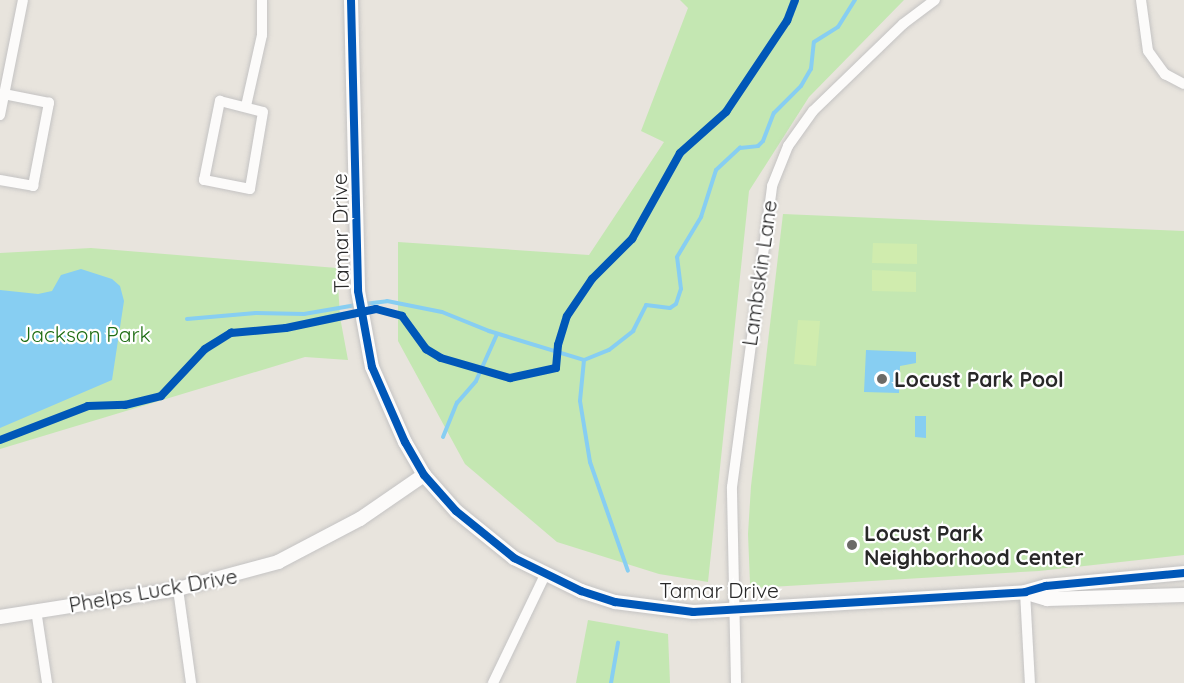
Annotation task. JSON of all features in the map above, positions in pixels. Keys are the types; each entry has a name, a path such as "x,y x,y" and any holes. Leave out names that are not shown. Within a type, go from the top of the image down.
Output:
{"street":[{"path":"0,115 23,0"},
{"path":"246,106 262,35 262,0"},
{"name":"Tamar Drive","path":"351,0 358,291 362,322 384,400 424,474 489,540 545,575 615,602 656,610 732,611 1025,592 1046,586 1184,573"},
{"name":"Lambskin Lane","path":"736,683 732,611 732,488 772,186 788,146 813,111 903,24 935,0"},
{"path":"1141,0 1148,51 1165,74 1184,84"},
{"path":"0,180 33,186 50,103 4,94"},
{"path":"220,101 246,106 259,109 265,117 250,189 204,180 220,101"},
{"name":"Phelps Luck Drive","path":"0,617 178,589 243,574 314,546 424,474"},
{"path":"493,683 545,575"},
{"path":"178,589 191,683"},
{"path":"1025,592 1030,683"},
{"name":"Tamar Drive","path":"1025,592 1047,599 1184,595"},
{"path":"36,610 47,683"}],"green space":[{"path":"680,0 904,0 809,97 749,191 708,582 659,574 557,542 465,464 398,341 398,242 589,255 664,142 641,131 688,8"},
{"path":"783,214 1184,231 1184,555 1039,571 754,588 750,583 748,534 751,486"},
{"path":"873,243 917,244 917,264 872,263"},
{"name":"Jackson Park","path":"91,248 337,268 340,317 348,360 305,357 0,449 0,253"},
{"path":"872,270 916,272 916,292 872,291"},
{"path":"798,320 820,321 816,366 794,364"},
{"path":"588,620 668,634 670,683 576,683"}],"water":[{"path":"81,269 112,279 120,286 124,301 112,380 0,428 0,290 38,294 52,291 61,275"},
{"name":"Locust Park Pool","path":"866,350 916,352 916,363 900,366 899,393 864,392"},
{"path":"915,416 926,416 926,438 915,437"}],"waterway":[{"path":"364,304 387,301 442,312 489,331 584,360 609,350 633,331 646,305 670,308 676,304 681,289 677,257 701,217 716,170 740,148 758,146 763,141 774,113 801,86 811,69 814,42 838,27 855,0"},
{"path":"187,319 256,313 304,314 356,305"},
{"path":"443,437 457,403 476,381 497,334"},
{"path":"584,360 580,401 590,462 628,571"},
{"path":"611,683 618,643"}],"cycle path":[{"path":"351,0 358,291 372,367 405,442 424,475 456,511 514,558 581,591 615,602 693,612 1025,592 1046,586 1184,573"},
{"path":"0,440 88,406 125,405 161,396 205,349 231,333 286,328 376,309 402,316 426,349 441,358 510,378 556,368 558,345 567,316 592,279 632,239 680,153 726,112 787,21 795,0"}],"place":[{"name":"Locust Park Pool","path":"882,379"},
{"name":"Locust Park Neighborhood Center","path":"852,545"}]}
